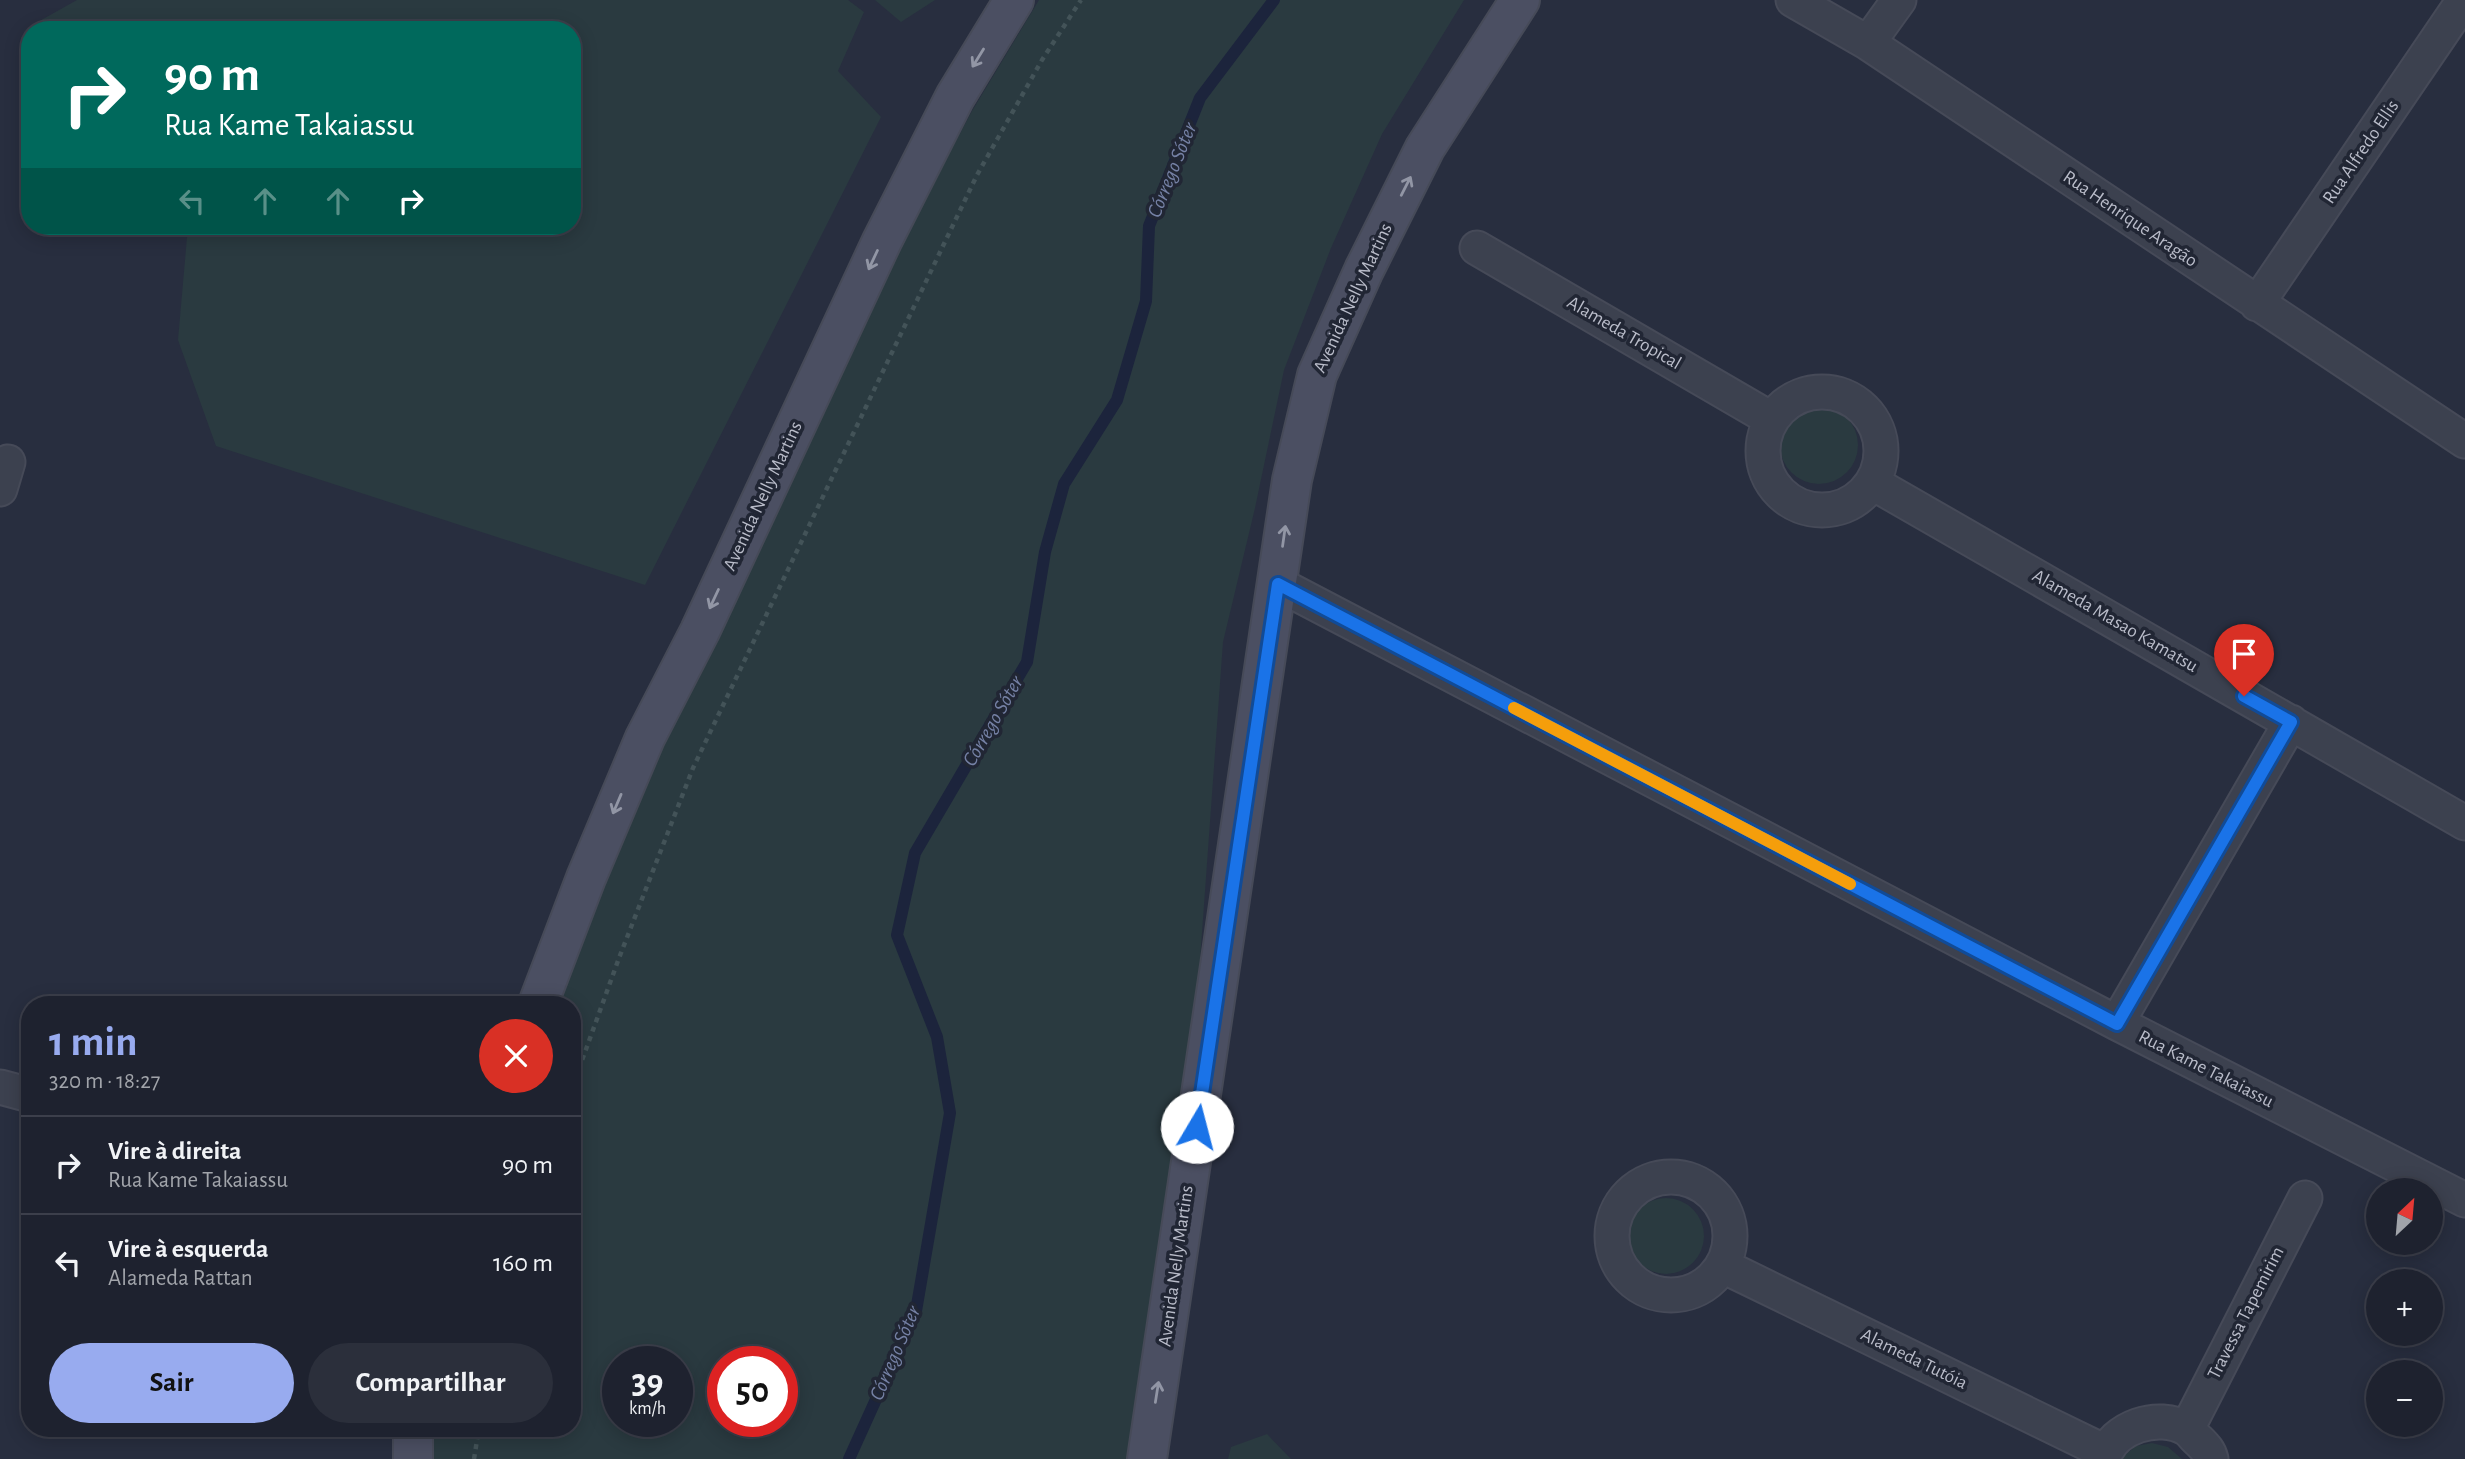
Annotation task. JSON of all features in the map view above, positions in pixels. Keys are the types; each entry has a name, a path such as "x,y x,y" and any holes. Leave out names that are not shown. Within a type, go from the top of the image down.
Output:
{"main road":[{"name":"Avenida Nelly Martins","path":"541,996 586,877 645,738 700,631 881,241 955,97 1014,0"},
{"name":"Avenida Nelly Martins","path":"1147,1459 1292,480 1317,375 1364,270 1425,148 1521,0"},
{"path":"413,1437 413,1459"}],"street":[{"name":"Rua Henrique Aragão","path":"1793,0 1868,43 2465,441"},
{"path":"1868,43 1899,0"},
{"name":"Rua Alfredo Ellis","path":"2257,304 2464,0"},
{"name":"Alameda Tropical","path":"1478,248 1771,419"},
{"path":"1815,391 1842,393 1864,408 1879,430 1882,457 1873,483 1857,499 1836,509 1812,510 1790,501 1773,485 1764,464 1763,441 1771,419 1790,400 1815,391"},
{"name":"Alameda Masao Kamatsu","path":"1873,483 2465,823"},
{"name":"Rua Kame Takaiassu","path":"1278,584 2117,1024 2465,1200"},
{"path":"2117,1024 2291,722"},
{"path":"0,1087 21,1093"},
{"name":"Travessa Tapemirim","path":"2187,1429 2305,1198"},
{"name":"Alameda Tutóia","path":"1723,1266 2104,1456"},
{"path":"2104,1456 2120,1434 2141,1424 2165,1422 2187,1429 2209,1451 2211,1459"}],"path":[{"path":"581,1063 693,768 977,175 1042,60 1082,0"},
{"path":"474,1459 478,1437"}],"shaded area":[{"path":"77,0 848,0 864,12 838,71 881,117 645,585 216,446 178,340 187,235 581,235 581,21 40,21"},
{"path":"875,0 935,0 901,22"},
{"path":"1039,0 1464,0 1382,134 1331,248 1284,370 1223,642 1164,1459 432,1459 433,1437 581,1437 581,996 558,996 655,745 898,248 972,111"},
{"path":"1819,406 1834,409 1847,417 1855,430 1858,445 1855,460 1847,473 1834,481 1819,484 1804,481 1791,473 1783,460 1780,445 1783,430 1791,417 1804,409"},
{"path":"1659,1198 1673,1198 1687,1204 1698,1215 1704,1236 1701,1251 1693,1263 1673,1274 1659,1274 1645,1268 1634,1257 1628,1243 1628,1229 1634,1215 1645,1204"},
{"path":"1267,1434 1291,1459 1228,1459 1231,1447"},
{"path":"2152,1443 2168,1447 2182,1459 2120,1459 2136,1446"}],"waterway":[{"name":"Córrego Sóter","path":"849,1459 916,1311 950,1113 937,1037 897,935 915,853 1027,662 1045,552 1064,484 1117,400 1146,301 1149,226 1200,98 1274,0"}],"slow traffic":[{"path":"1514,708 1850,884"}],"route":[{"path":"1197,1127 1278,584 2117,1024 2291,722 2244,696"}]}
